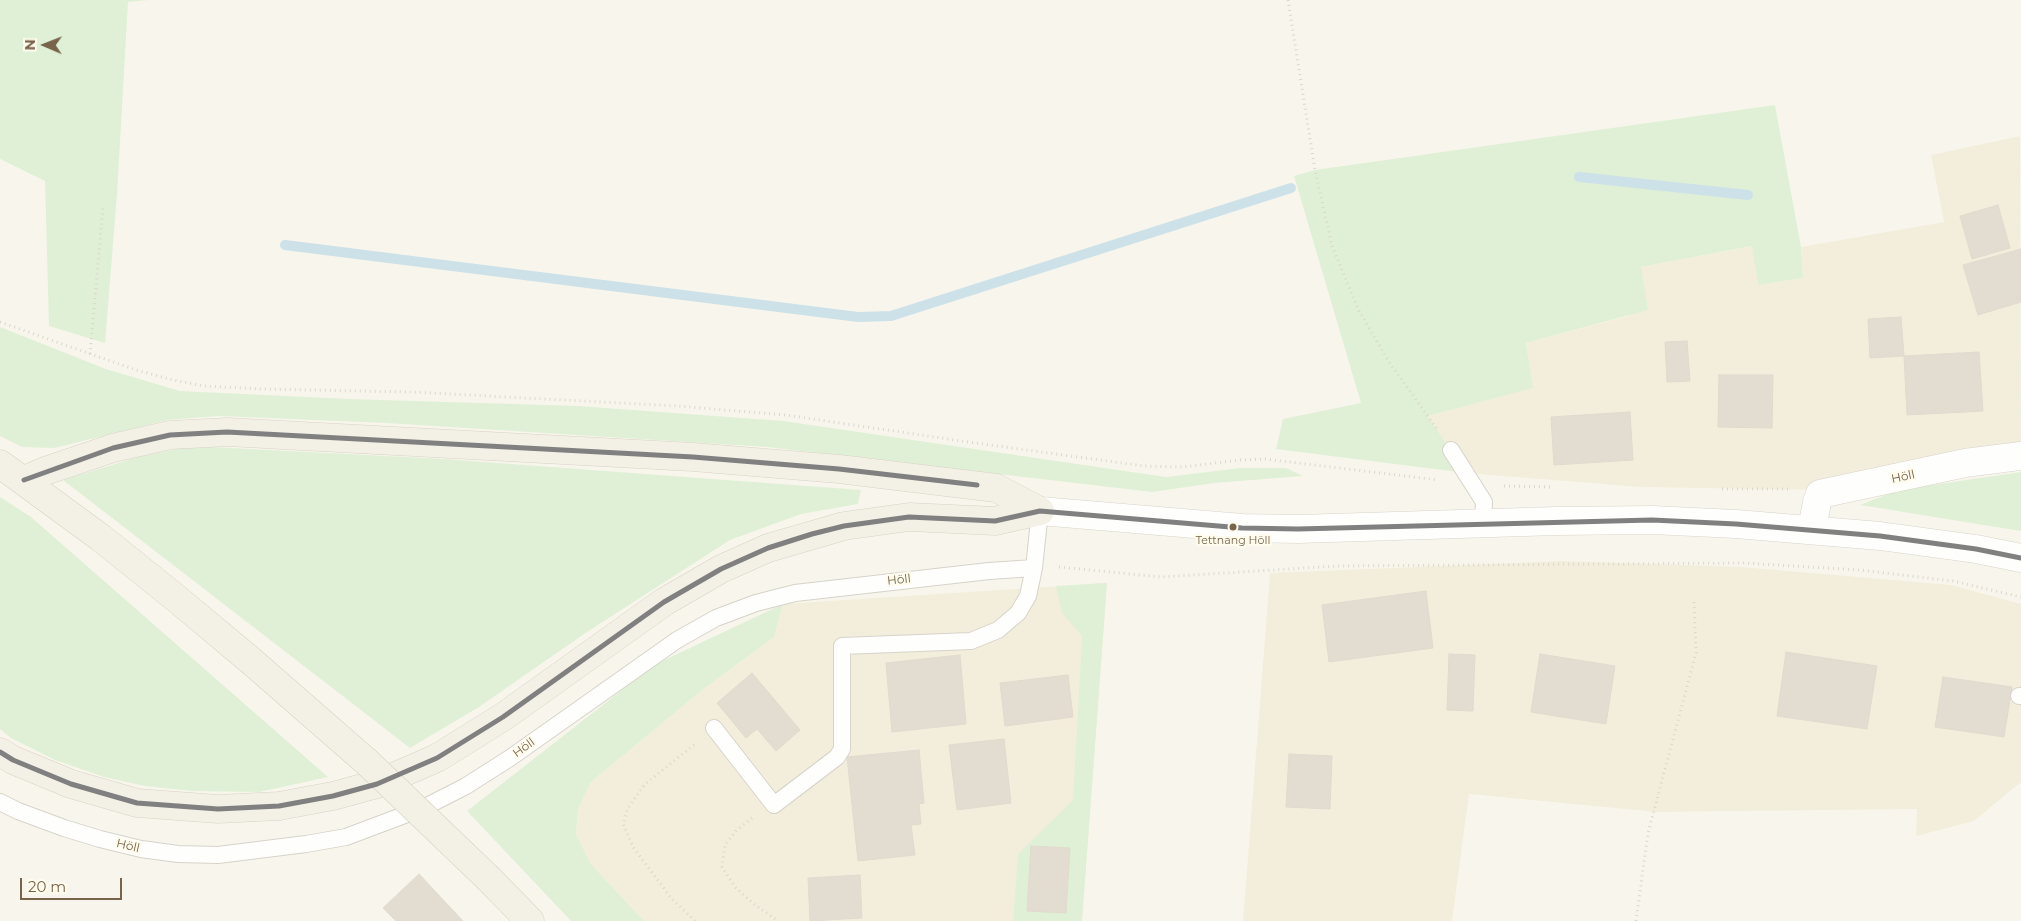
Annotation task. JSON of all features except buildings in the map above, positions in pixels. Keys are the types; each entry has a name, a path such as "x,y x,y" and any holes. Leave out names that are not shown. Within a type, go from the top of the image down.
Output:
{"main road":[{"path":"24,480 113,448 170,435 227,432 693,457 839,469 996,488 1040,511"},
{"name":"Höll","path":"1820,494 1965,463 2021,456"},
{"path":"0,464 24,480 178,599 250,660 368,763 530,921"},
{"path":"1812,529 1820,494"},
{"path":"0,752 13,760 71,784 137,803 218,809 279,806 333,796 378,784 438,758 503,717 664,602 721,569 768,548 844,526 909,518 995,520 1040,511 1242,528 1298,529 1652,520 1812,529 1890,537 1976,549 2021,558"}],"lane":[{"path":"1452,450 1484,502 1483,524"},
{"path":"714,728 774,805 837,757 842,749 842,646 971,641 998,630 1018,613 1028,596 1034,568 1040,511"},
{"name":"Höll","path":"0,802 54,824 100,839 141,849 178,854 218,855 346,837 423,808 466,786 510,758 677,640 716,618 756,602 795,593 989,571 1034,568"}],"path":[{"path":"1288,0 1315,170 1332,246 1358,309 1380,347 1452,450"},
{"path":"90,354 103,207"},
{"path":"0,322 164,378 204,386 422,392 695,407 786,415 1144,466 1183,467 1265,459 1473,485 1560,487"},
{"path":"1714,489 1791,489 1820,494"},
{"path":"1034,568 1052,566 1161,577 1337,566 1744,563 1860,570 1954,581 2021,597"},
{"path":"1636,921 1648,833 1696,652 1694,602"},
{"path":"695,921 671,898 633,847 624,824 628,808 645,784 714,728"},
{"path":"774,805 736,831 725,845 722,867 735,887 755,906 778,921"}],"shaded area":[{"path":"2020,136 2021,457 1821,490 1639,487 1466,473 1428,416 1532,388 1526,343 1628,316 1641,267 1753,246 1758,285 1803,278 1801,247 1944,222 1931,155"},
{"path":"1563,561 1742,567 1951,585 2021,604 2021,782 1974,821 1916,836 1917,809 1656,812 1469,794 1452,921 1243,921 1270,573"},
{"path":"1107,583 1082,921 644,921 591,864 576,834 578,809 591,782 706,687 774,637 783,604"}],"green space":[{"path":"0,0 149,0 128,2 117,195 105,343 49,326 45,181 0,159"},
{"path":"1775,105 1801,247 1803,278 1758,285 1752,246 1641,267 1648,310 1526,343 1533,388 1428,416 1466,473 1276,449 1283,419 1361,403 1294,176 1315,170"},
{"path":"0,327 106,369 180,391 350,399 579,406 783,421 1166,477 1240,468 1286,468 1303,476 1214,483 1152,492 767,447 386,423 219,416 167,420 55,448 22,447 0,436"},
{"path":"192,446 444,459 861,490 858,504 801,514 730,540 587,632 479,707 410,748 63,480 138,457"},
{"path":"2021,472 2021,531 1860,505 1898,490"},
{"path":"0,497 31,517 328,777 259,792 191,791 145,786 104,777 55,760 11,738 0,729"},
{"path":"1107,583 1082,921 1013,921 1018,854 1073,800 1082,636 1062,613 1056,586"},
{"path":"783,604 774,637 706,687 591,782 578,809 576,834 591,864 644,921 571,921 467,811 654,665"}],"waterway":[{"path":"1579,177 1748,195"},
{"path":"285,245 858,317 891,316 1291,188"}],"transit line":[{"path":"24,480 113,448 170,435 227,432 693,457 839,469 977,485"},
{"path":"0,752 13,760 71,784 137,803 218,809 279,806 333,796 377,784 437,758 503,717 664,602 721,569 768,548 812,534 844,526 909,517 995,521 1040,511 1242,528 1298,529 1652,520 1736,524 1880,536 1976,549 2021,558"}],"place":[{"name":"Tettnang Höll","path":"1233,527"}]}
